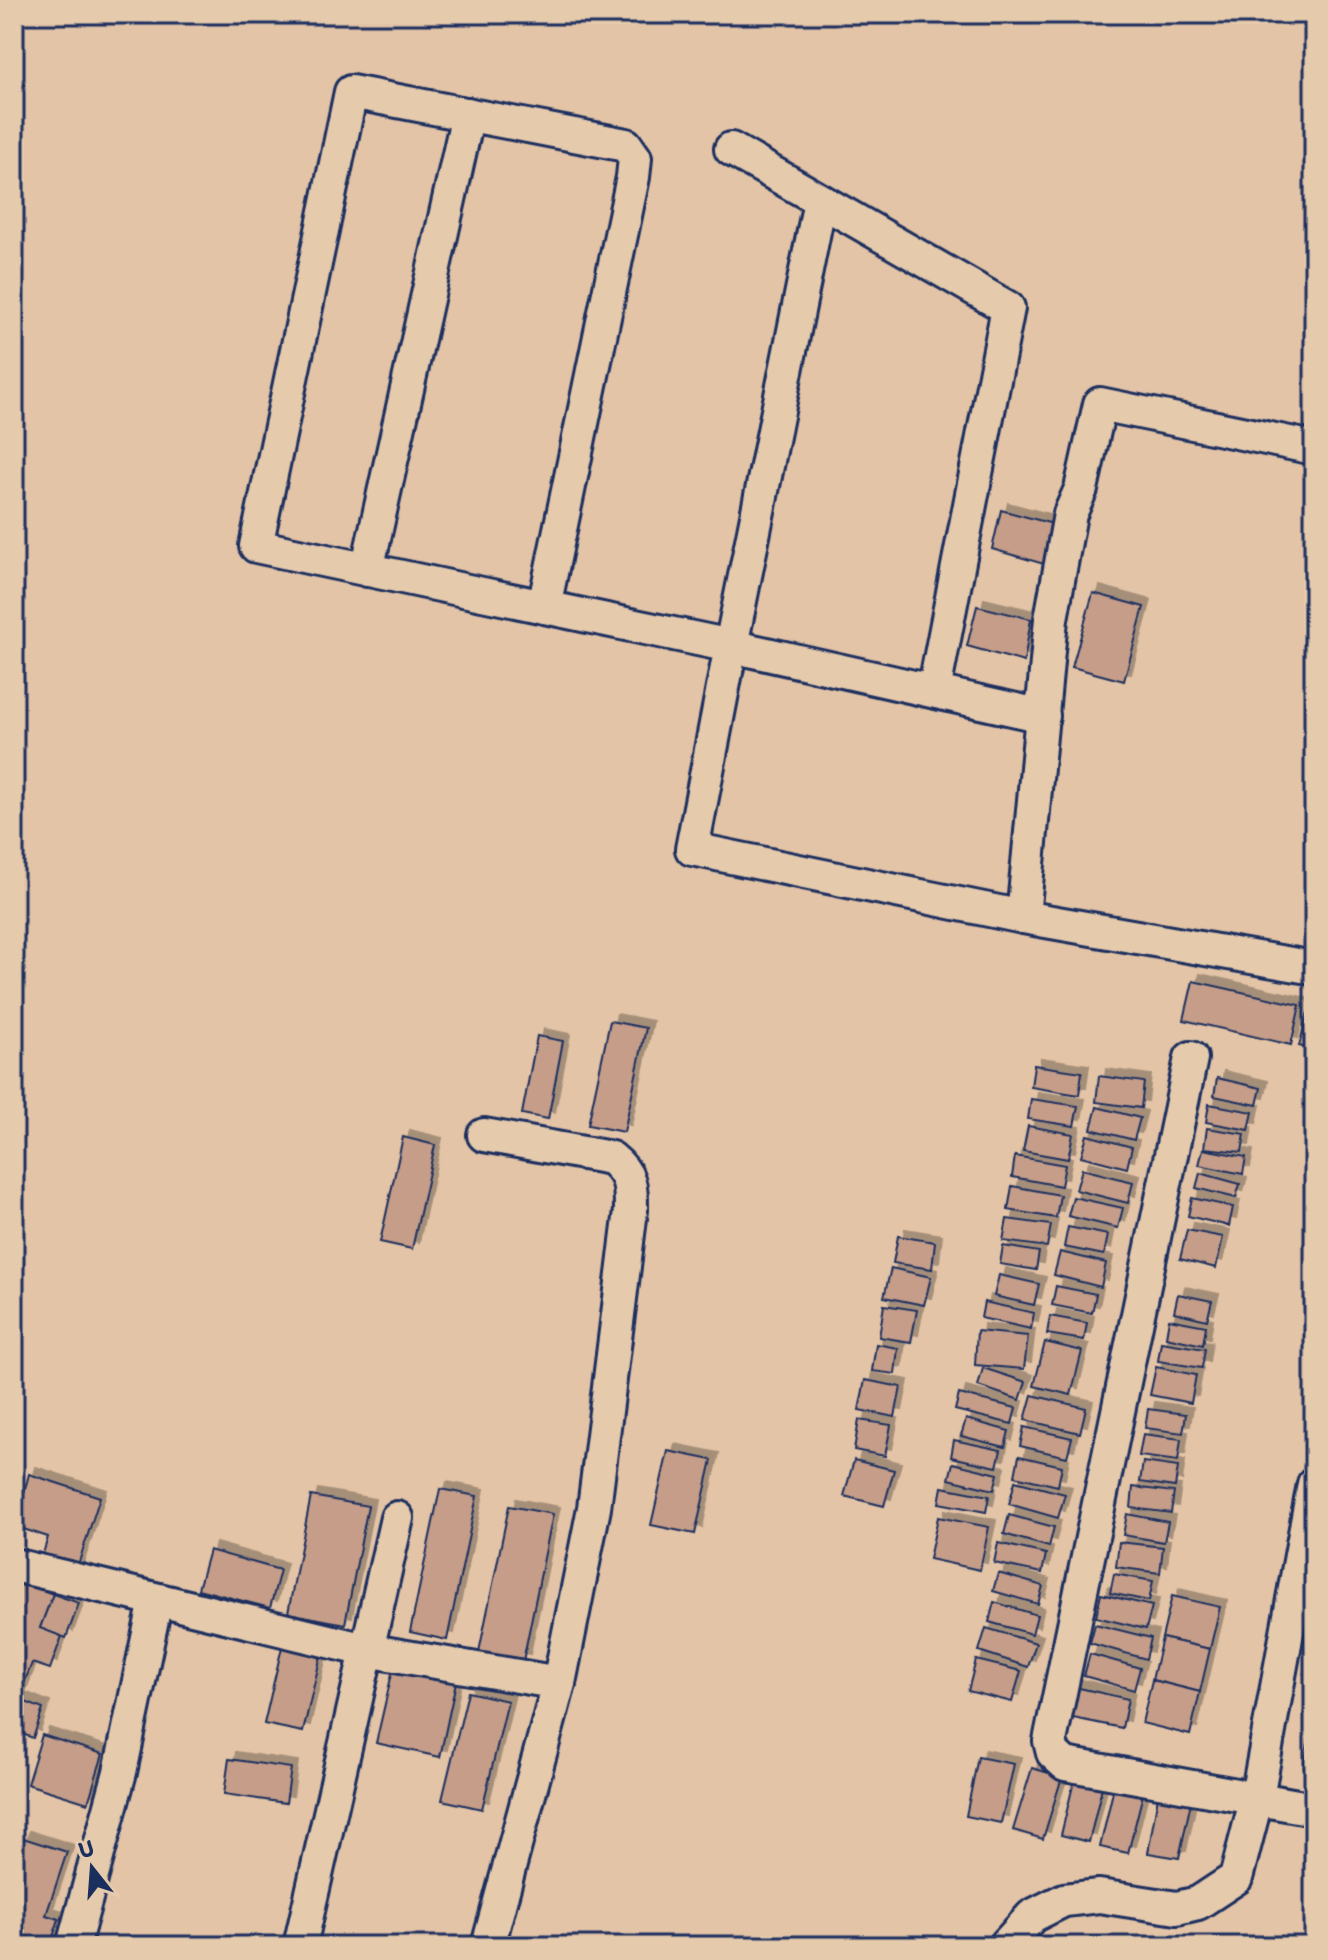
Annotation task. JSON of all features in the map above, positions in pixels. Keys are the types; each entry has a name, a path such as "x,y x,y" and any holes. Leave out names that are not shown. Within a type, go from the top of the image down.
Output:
{"street":[{"path":"544,607 635,158 626,145 351,92 256,546 367,570 544,607 731,646 1043,716"},
{"path":"367,570 468,114"},
{"path":"731,149 1008,308 934,691"},
{"path":"820,201 692,849 1023,917 1314,968"},
{"path":"1023,917 1051,619 1070,514 1081,489 1100,404 1314,448"},
{"path":"1191,1058 1050,1741 1053,1753 1065,1764 1254,1811 1314,1809"},
{"path":"484,1135 611,1158 626,1170 631,1191 594,1508 559,1683 488,1946"},
{"path":"1005,1946 1032,1916 1064,1900 1099,1896 1177,1908 1198,1903 1236,1878 1254,1811 1314,1484"},
{"path":"300,1946 397,1518"},
{"path":"14,1565 366,1650 559,1683"},
{"path":"73,1946 120,1772 156,1600"}],"building":[{"path":"1001,510 1053,524 1044,564 992,549"},
{"path":"1093,593 1144,607 1124,681 1072,667"},
{"path":"977,606 1031,619 1024,662 967,646"},
{"path":"1193,981 1300,1005 1291,1045 1184,1020"},
{"path":"1309,1008 1314,1009 1314,1050 1299,1046"},
{"path":"610,1021 646,1028 624,1132 588,1125"},
{"path":"537,1036 563,1041 548,1119 522,1114"},
{"path":"1034,1065 1082,1072 1079,1095 1031,1087"},
{"path":"1099,1076 1144,1082 1141,1108 1096,1102"},
{"path":"1217,1078 1261,1088 1257,1105 1214,1096"},
{"path":"1031,1099 1078,1106 1074,1126 1028,1119"},
{"path":"1209,1104 1253,1112 1249,1130 1206,1122"},
{"path":"1097,1107 1140,1118 1134,1140 1091,1129"},
{"path":"1028,1126 1073,1134 1068,1159 1023,1151"},
{"path":"1207,1128 1245,1134 1242,1152 1204,1148"},
{"path":"1087,1135 1132,1147 1127,1168 1081,1156"},
{"path":"403,1137 435,1145 412,1249 380,1242"},
{"path":"1203,1149 1246,1157 1243,1174 1199,1165"},
{"path":"1015,1156 1065,1165 1061,1186 1012,1177"},
{"path":"1082,1169 1133,1182 1128,1203 1076,1190"},
{"path":"1200,1173 1240,1184 1236,1198 1196,1188"},
{"path":"1012,1186 1060,1195 1056,1218 1008,1210"},
{"path":"1073,1197 1123,1208 1118,1228 1068,1216"},
{"path":"1192,1198 1233,1207 1229,1226 1188,1216"},
{"path":"1007,1219 1051,1225 1047,1247 1003,1241"},
{"path":"1068,1227 1108,1235 1104,1255 1064,1247"},
{"path":"1187,1230 1223,1237 1216,1268 1180,1259"},
{"path":"898,1236 935,1242 932,1269 893,1263"},
{"path":"1003,1246 1039,1252 1036,1270 1000,1264"},
{"path":"1060,1252 1106,1263 1101,1287 1054,1275"},
{"path":"891,1268 931,1277 924,1305 884,1297"},
{"path":"999,1275 1039,1284 1034,1305 994,1296"},
{"path":"1056,1286 1096,1294 1092,1313 1052,1305"},
{"path":"1178,1294 1212,1301 1207,1320 1174,1312"},
{"path":"984,1302 1034,1313 1031,1329 981,1318"},
{"path":"884,1305 917,1310 911,1342 879,1337"},
{"path":"1050,1316 1087,1323 1084,1340 1047,1334"},
{"path":"1169,1319 1206,1326 1203,1345 1166,1337"},
{"path":"977,1331 1028,1336 1024,1369 975,1365"},
{"path":"1045,1342 1082,1351 1071,1395 1034,1386"},
{"path":"1161,1342 1205,1349 1202,1368 1158,1361"},
{"path":"876,1344 898,1348 895,1374 872,1371"},
{"path":"1156,1367 1196,1375 1191,1403 1150,1395"},
{"path":"983,1368 1026,1382 1020,1400 978,1386"},
{"path":"865,1380 901,1387 895,1417 859,1410"},
{"path":"959,1394 1016,1408 1012,1424 955,1410"},
{"path":"1032,1395 1086,1408 1080,1433 1025,1420"},
{"path":"1148,1409 1186,1414 1183,1433 1145,1428"},
{"path":"966,1419 1009,1431 1005,1447 961,1436"},
{"path":"859,1420 891,1425 885,1456 854,1450"},
{"path":"1024,1427 1072,1438 1067,1457 1020,1446"},
{"path":"1143,1434 1181,1439 1178,1461 1139,1456"},
{"path":"954,1440 1001,1450 997,1467 951,1457"},
{"path":"668,1451 712,1460 695,1534 651,1525"},
{"path":"1019,1456 1062,1466 1058,1486 1015,1476"},
{"path":"854,1460 894,1470 884,1506 844,1496"},
{"path":"1143,1462 1178,1467 1175,1487 1140,1482"},
{"path":"953,1463 998,1474 994,1490 949,1479"},
{"path":"29,1474 100,1497 77,1568 42,1557 48,1537 14,1526 14,1489 24,1493"},
{"path":"1015,1481 1065,1494 1058,1518 1009,1504"},
{"path":"942,1487 989,1496 986,1512 939,1503"},
{"path":"1133,1487 1174,1492 1171,1513 1131,1508"},
{"path":"440,1489 477,1496 447,1640 410,1632"},
{"path":"311,1496 368,1506 345,1624 288,1613"},
{"path":"509,1506 553,1514 523,1661 479,1652"},
{"path":"1127,1514 1168,1522 1164,1542 1123,1535"},
{"path":"1009,1515 1054,1527 1049,1547 1004,1534"},
{"path":"938,1517 989,1527 980,1570 929,1559"},
{"path":"1119,1542 1163,1547 1160,1573 1116,1567"},
{"path":"998,1543 1046,1554 1042,1573 994,1563"},
{"path":"209,1550 280,1570 270,1608 198,1589"},
{"path":"998,1573 1043,1586 1038,1604 993,1591"},
{"path":"1114,1574 1153,1581 1149,1601 1110,1593"},
{"path":"14,1579 53,1594 40,1628 62,1636 50,1669 32,1663 18,1699 43,1709 33,1738 14,1731 14,1629 18,1619 14,1618"},
{"path":"53,1594 79,1603 66,1638 40,1628"},
{"path":"1101,1594 1152,1606 1146,1629 1096,1617"},
{"path":"1172,1596 1220,1607 1210,1649 1162,1638"},
{"path":"994,1602 1037,1615 1032,1634 989,1622"},
{"path":"1095,1624 1151,1638 1146,1659 1090,1643"},
{"path":"986,1628 1036,1643 1028,1667 979,1651"},
{"path":"1162,1638 1210,1649 1200,1692 1152,1680"},
{"path":"282,1647 321,1655 303,1732 264,1724"},
{"path":"1090,1654 1140,1668 1134,1690 1084,1676"},
{"path":"976,1660 1021,1671 1012,1702 968,1691"},
{"path":"393,1669 456,1682 440,1757 376,1743"},
{"path":"1152,1680 1200,1692 1190,1735 1142,1723"},
{"path":"1075,1687 1128,1699 1122,1728 1068,1717"},
{"path":"468,1692 508,1701 482,1809 442,1800"},
{"path":"1311,1724 1314,1724 1314,1769 1304,1767"},
{"path":"42,1735 103,1754 88,1803 27,1784"},
{"path":"978,1757 1014,1764 1001,1823 966,1816"},
{"path":"229,1759 291,1768 286,1803 224,1794"},
{"path":"1032,1768 1062,1777 1043,1839 1013,1830"},
{"path":"1075,1777 1103,1783 1089,1842 1061,1835"},
{"path":"1114,1787 1143,1794 1128,1853 1100,1847"},
{"path":"1158,1796 1191,1802 1179,1858 1148,1853"},
{"path":"23,1838 67,1852 46,1915 59,1919 50,1946 14,1946 14,1850 18,1851"}]}
